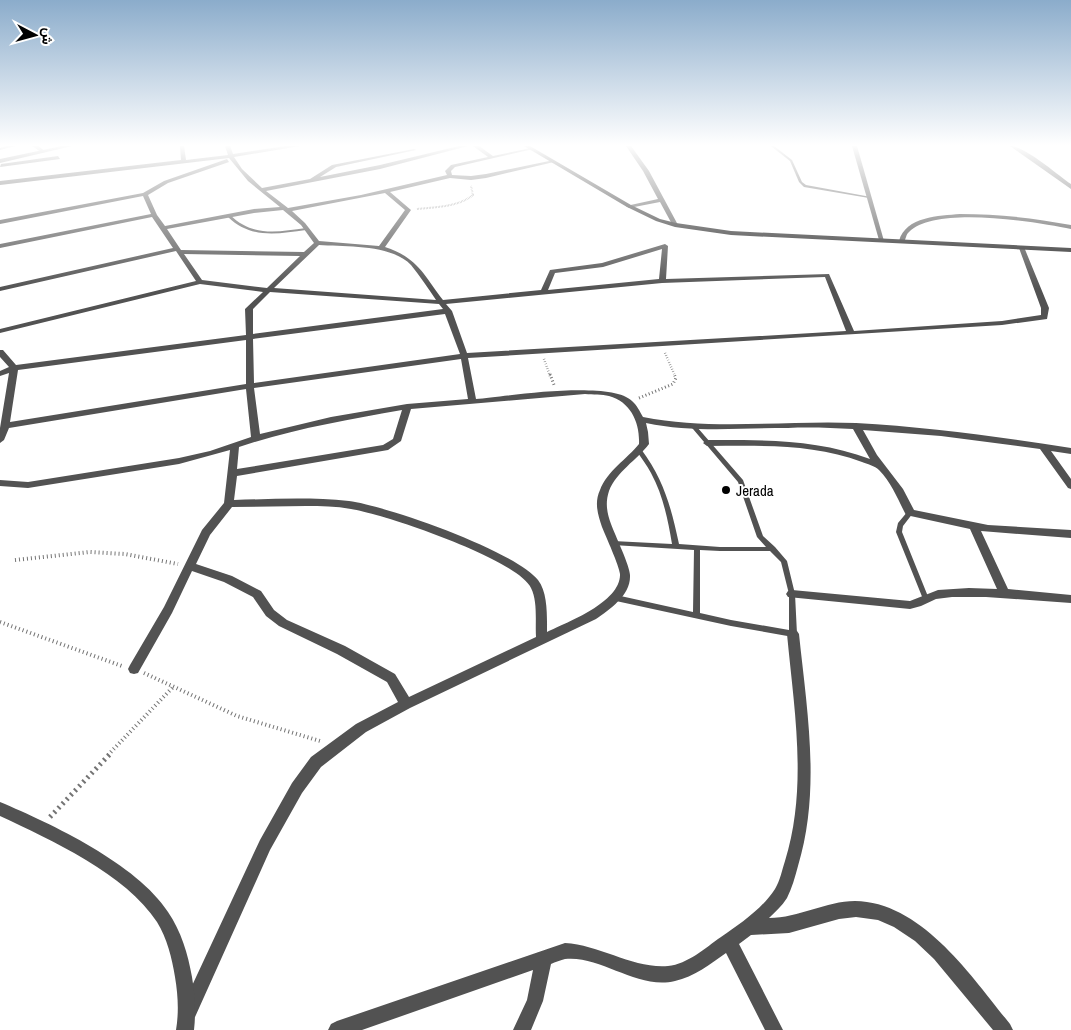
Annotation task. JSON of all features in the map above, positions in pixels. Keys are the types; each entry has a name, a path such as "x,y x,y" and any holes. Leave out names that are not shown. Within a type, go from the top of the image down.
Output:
{"main road":[{"path":"609,194 658,220 675,225 731,233 1071,250"}],"street":[{"path":"145,194 154,215 165,228 177,251 200,282"},
{"path":"0,222 145,194"},
{"path":"266,194 286,209 317,243 381,248 399,254 412,263 448,311 464,356 472,400"},
{"path":"165,228 369,194"},
{"path":"381,248 408,210 390,194"},
{"path":"659,194 675,225"},
{"path":"868,194 882,240"},
{"path":"629,206 662,200"},
{"path":"0,246 154,215"},
{"path":"902,241 906,231 917,224 946,216 1029,220 1071,227"},
{"path":"256,438 250,386 249,309 266,290 317,243"},
{"path":"544,292 552,271 603,265 665,246 662,281"},
{"path":"5,426 250,386 464,356 1002,323 1044,317 1045,308 1022,248"},
{"path":"0,289 177,251 306,254"},
{"path":"0,331 200,282 266,290 441,302 662,281 827,276 851,333"},
{"path":"0,374 14,368 448,311"},
{"path":"0,352 14,368"},
{"path":"0,440 5,426 14,368"},
{"path":"0,483 28,485 179,461 235,446 256,438 331,420 408,407 472,400 604,393 620,397 629,402 640,419 645,436 644,444 612,476 603,490 601,503 602,512 625,574 624,584 616,598 592,616 406,704 361,728 336,745 316,762 298,788 265,845 188,1012 185,1030"},
{"path":"234,473 385,448 397,441 408,407"},
{"path":"640,419 666,425 694,428 808,425 856,426 954,433 1071,450"},
{"path":"856,426 881,467 900,491 910,513 974,527 1018,532 1071,534"},
{"path":"707,443 809,445 851,454 881,467"},
{"path":"134,669 168,610 206,533 229,504 234,473 235,446"},
{"path":"1043,446 1071,486"},
{"path":"229,504 305,502 352,506 380,512 482,549 525,572 535,584 542,640"},
{"path":"974,527 1005,595"},
{"path":"189,566 228,579 258,594 270,613 283,623 341,650 391,678 406,704"},
{"path":"792,594 910,605 919,605 936,594 956,593 1071,599"},
{"path":"338,1030 565,951 581,951 645,971 667,975 687,970 729,942 747,927 781,894 796,854 805,805 802,733 793,634"},
{"path":"0,809 40,827 129,880 161,915 172,935 182,966 188,1012"},
{"path":"747,927 788,925 857,909 871,911 900,920 946,960 1004,1030"},
{"path":"729,942 774,1030"},
{"path":"522,1030 535,1001 544,957"}],"lane":[{"path":"852,194 869,197"},
{"path":"229,216 244,229 257,232 306,229"},
{"path":"616,598 793,634 792,594 788,569 773,549 760,537 741,481 694,428"},
{"path":"639,450 659,478 668,501 676,546"},
{"path":"910,513 900,525 899,532 926,599"},
{"path":"613,543 773,549"},
{"path":"696,615 697,547"}],"path":[{"path":"408,210 456,204 467,200 473,196 473,194"},
{"path":"629,402 673,384 676,378 661,344"},
{"path":"542,351 550,378 561,394"},
{"path":"15,560 90,552 133,556 189,566"},
{"path":"0,622 104,661 134,669 237,716 336,745"},
{"path":"40,827 173,687"}],"place":[{"name":"Jerada","path":"726,490"}]}
